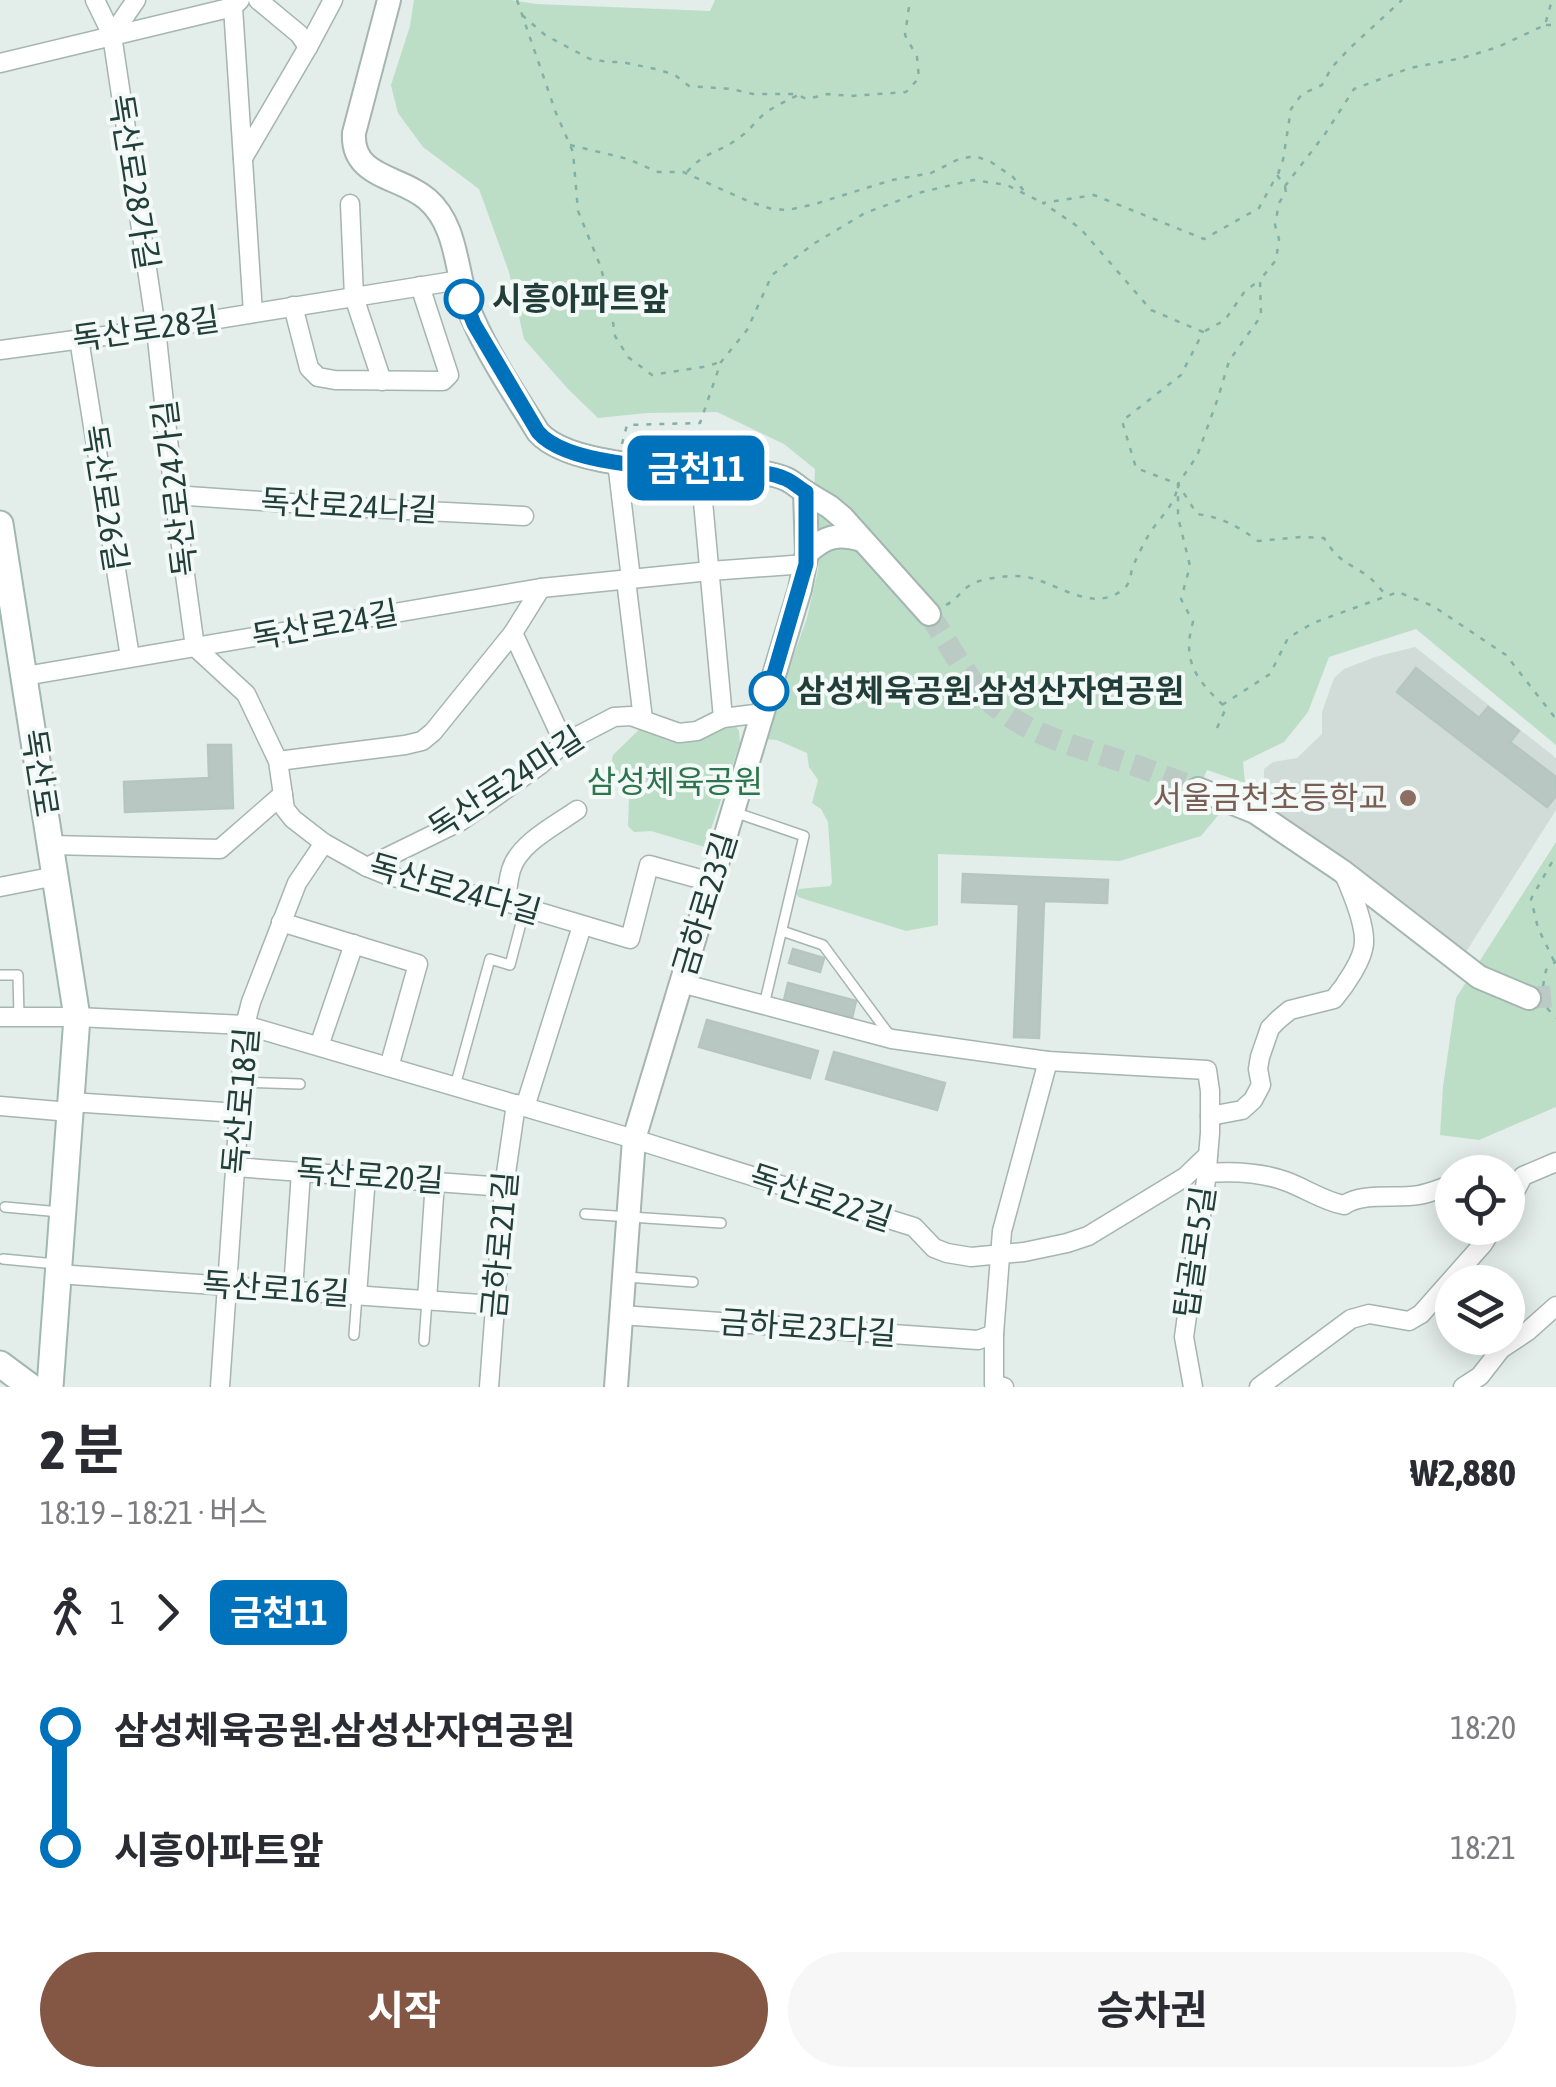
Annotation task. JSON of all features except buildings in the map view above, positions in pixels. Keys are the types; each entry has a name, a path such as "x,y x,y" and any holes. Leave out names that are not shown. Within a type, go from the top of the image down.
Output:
{"main road":[{"name":"독산로","path":"0,524 8,621 24,676 76,1017 50,1387"},
{"path":"0,1364 31,1387"}],"street":[{"name":"독산로28가길","path":"95,0 112,36 156,329"},
{"path":"112,36 136,0"},
{"path":"258,0 299,34 308,47"},
{"path":"242,159 332,0"},
{"path":"388,0 358,113 353,145 357,157 367,167 412,188 433,204 443,218 474,324 538,432 557,448 617,462 755,472 784,478 830,506 929,614"},
{"path":"0,63 236,3 252,313"},
{"path":"350,204 354,297 382,381"},
{"name":"독산로28길","path":"0,350 460,280"},
{"path":"292,306 310,368 318,377 443,381 449,374 420,286"},
{"name":"독산로24가길","path":"156,329 195,647"},
{"name":"독산로26길","path":"80,339 130,657"},
{"path":"617,462 644,719"},
{"path":"700,469 723,718"},
{"name":"금하로23길","path":"616,1387 634,1138 806,559 806,492"},
{"name":"독산로24나길","path":"174,495 524,516"},
{"path":"806,559 822,540 831,536 862,540"},
{"name":"독산로24길","path":"24,676 541,588 806,559"},
{"path":"278,761 422,740 433,732 513,633 541,588"},
{"path":"513,633 564,743"},
{"name":"독산로24다길","path":"195,647 246,694 278,761 285,809 324,843 367,867 630,939 648,866 712,882"},
{"name":"독산로24마길","path":"367,867 461,821 540,765 564,743 614,717 644,719 680,733 696,731 723,718 763,712"},
{"path":"1198,789 1255,812 1342,871 1479,977 1529,998"},
{"name":"독산로","path":"52,845 220,849 283,794"},
{"path":"506,902 511,867 520,854 578,810"},
{"name":"독산로18길","path":"220,1387 245,1024 297,883 324,843"},
{"path":"1210,1116 1242,1110 1254,1100 1261,1085 1258,1070 1270,1028 1290,1010 1334,1000 1361,956 1364,942 1354,899 1342,871"},
{"path":"0,887 56,876"},
{"path":"281,922 418,964 389,1067"},
{"path":"521,1106 582,926"},
{"path":"319,1046 354,944"},
{"path":"681,982 892,1039 1048,1061 999,1254 994,1384 1004,1387"},
{"name":"독산로22길","path":"9,1017 245,1024 634,1138 914,1227 934,1248 971,1257 1050,1247 1088,1236 1207,1164"},
{"name":"탑골로5길","path":"1048,1061 1207,1070 1207,1164 1184,1337 1192,1387"},
{"path":"0,1106 239,1113"},
{"name":"금하로21길","path":"488,1387 504,1186 521,1106"},
{"path":"1525,1175 1556,1162"},
{"path":"1207,1164 1282,1179 1332,1203 1435,1190"},
{"name":"독산로20길","path":"235,1167 504,1186"},
{"path":"293,1290 301,1172"},
{"path":"356,1295 366,1176"},
{"path":"427,1300 436,1180"},
{"path":"1259,1387 1351,1319 1369,1314 1409,1322 1422,1314 1482,1245"},
{"name":"독산로16길","path":"58,1269 494,1305"},
{"path":"1463,1387 1480,1376 1501,1349 1556,1306"},
{"name":"금하로23다길","path":"622,1314 978,1340 994,1334"}],"lane":[{"path":"733,811 804,836 764,1005"},
{"path":"455,1086 490,959 510,965 525,908"},
{"path":"782,930 823,945 892,1039"},
{"path":"0,976 18,975 9,1017"},
{"path":"241,1082 300,1084"},
{"path":"5,1207 62,1212"},
{"path":"585,1214 721,1223"},
{"path":"3,1259 58,1269"},
{"path":"624,1276 693,1282"},
{"path":"354,1335 356,1295"},
{"path":"424,1341 427,1300"}],"path":[{"path":"517,0 574,152 578,211 600,264 615,336 628,358 652,375 721,362"},
{"path":"522,15 545,35 590,59 676,75 689,86 807,98 906,92 919,78 917,57 905,35 910,0"},
{"path":"1042,203 1094,195 1204,240 1259,208 1283,160 1292,109 1302,94 1322,85 1351,46 1402,0"},
{"path":"1544,26 1552,0"},
{"path":"1285,186 1354,89 1410,68 1498,47 1544,26 1556,25"},
{"path":"686,173 703,155 727,146 761,117 798,95"},
{"path":"570,145 628,159 658,172 686,173 750,202 788,210 931,173 975,156 1012,177 1028,196"},
{"path":"1277,175 1286,192 1279,203 1276,260 1225,320 1203,332 1181,375 1122,421 1136,468 1178,484 1197,514 1218,516 1258,541 1324,538 1334,554 1387,596"},
{"path":"617,462 627,425 700,423 721,362 747,330 772,274 865,213 922,192 972,180 1007,185 1080,228 1151,310 1203,332"},
{"path":"929,614 954,601 972,583 1017,576 1042,581 1073,595 1096,598 1119,593 1131,580 1132,567 1149,534 1173,504 1178,484 1197,456 1228,360 1260,316 1260,280"},
{"path":"1178,484 1178,517 1190,566 1181,599 1192,622 1187,644 1198,681 1226,708 1217,728"},
{"path":"1222,705 1270,674 1288,638 1312,623 1398,592 1422,600 1506,655 1556,719"},
{"path":"1556,855 1531,899 1547,951 1556,961"}],"shaded area":[{"name":"서울금천초등학교","path":"1415,647 1556,758 1556,810 1459,963 1255,812 1264,785 1264,769 1273,762 1297,758 1322,734 1322,712 1334,678 1344,669 1375,657"}],"green space":[{"path":"414,0 511,0 710,11 715,0 1556,0 1556,745 1416,629 1329,657 1308,712 1284,742 1243,762 1245,783 1207,770 1194,801 1220,813 1201,836 1120,861 938,854 938,925 906,931 798,897 799,889 832,883 828,822 821,809 812,803 818,780 809,767 807,753 777,740 764,739 807,618 818,570 819,535 813,513 815,469 784,444 717,412 598,418 524,339 509,272 479,189 423,147 398,113 391,85"},
{"name":"삼성체육공원","path":"648,721 668,729 733,722 739,731 740,743 705,847 651,831 634,832 628,826 629,798 612,760"},
{"path":"1556,842 1556,1107 1479,1140 1440,1135 1456,998"}],"tunnel":[{"path":"929,614 986,698 1015,720 1066,743 1198,789"},
{"path":"1529,998 1556,996"}],"bus line":[{"name":"금천11","path":"464,299 474,324 538,432 557,448 617,462 755,472 784,478 806,492 806,564 769,691"}],"place":[{"name":"시흥아파트앞","path":"464,299"},
{"name":"삼성체육공원.삼성산자연공원","path":"769,691"},
{"name":"서울금천초등학교","path":"1408,798"}]}
